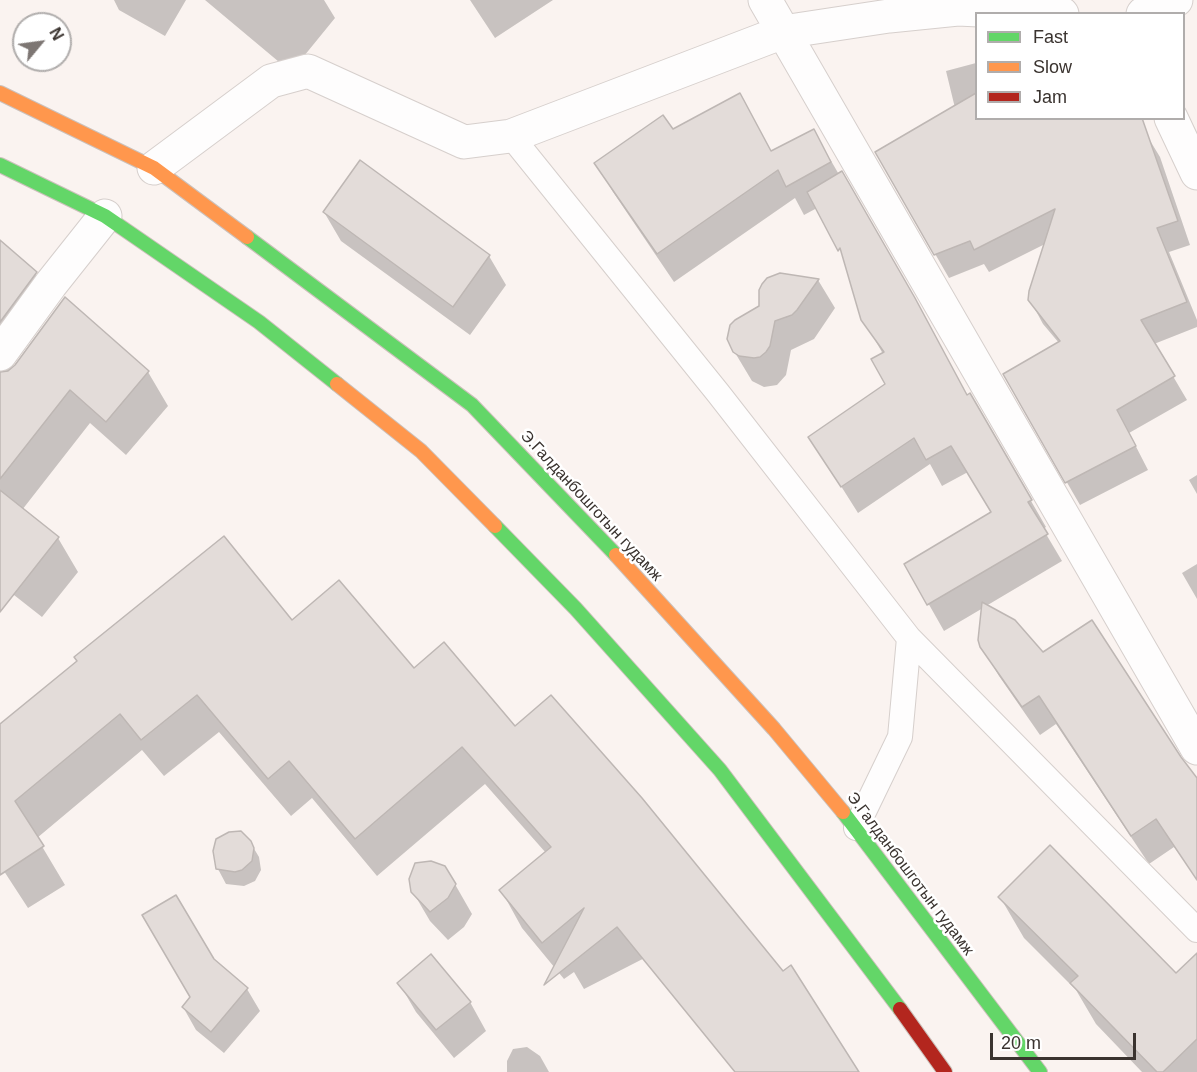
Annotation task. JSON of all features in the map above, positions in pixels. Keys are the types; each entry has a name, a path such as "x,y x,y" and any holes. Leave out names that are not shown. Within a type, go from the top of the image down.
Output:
{"main road":[{"name":"Э.Галданбошготын гудамж","path":"0,93 154,168 472,405 630,570 758,711 856,828 1040,1072"},
{"path":"0,165 105,216 258,322 421,451 576,609 720,770 878,978 945,1072"}],"street":[{"path":"765,0 1197,747"},
{"path":"1148,12 1176,0"},
{"path":"154,168 271,81 308,71 464,142 511,136 783,32 889,16 958,9 1020,12"},
{"path":"1172,120 1197,173"},
{"path":"0,354 105,216"}],"lane":[{"path":"511,136 718,393 909,638 1197,930"},
{"path":"856,828 900,737 909,638"}],"building":[{"path":"740,93 771,151 814,129 831,162 786,187 778,170 657,254 594,163 663,115 673,129"},
{"path":"975,94 975,120 1143,120 1178,221 1157,228 1187,302 1141,320 1175,376 1117,410 1136,446 1065,483 1003,374 1060,341 1028,300 1055,209 974,250 970,241 934,255 875,152"},
{"path":"360,160 490,255 453,307 323,212"},
{"path":"842,171 915,298 967,395 970,393 1032,500 1028,502 1048,534 927,605 904,564 991,512 951,446 926,460 914,438 841,487 808,437 885,384 871,359 884,352 861,320 840,248 838,251 807,192"},
{"path":"0,240 37,272 0,322"},
{"path":"780,273 819,279 792,315 775,321 770,346 766,352 754,358 739,356 733,352 727,339 730,325 759,306 759,290 762,284 767,278"},
{"path":"65,297 149,371 106,422 70,390 0,479 0,372 8,371 15,365"},
{"path":"0,490 59,537 0,612"},
{"path":"224,536 292,620 339,580 414,668 444,642 515,726 551,695 642,798 783,971 791,965 859,1072 735,1072 617,927 544,985 584,908 542,943 499,890 551,847 462,747 355,839 289,761 268,779 197,695 141,740 120,714 15,801 44,846 0,875 0,724 77,661 74,657"},
{"path":"982,602 1015,620 1043,652 1092,620 1197,778 1197,880 1156,819 1131,836 1039,696 1022,707 980,647 978,640"},
{"path":"241,831 251,841 254,848 252,861 242,870 235,872 216,869 213,851 216,839 229,832"},
{"path":"1050,845 1176,973 1197,953 1197,1039 1163,1072 1157,1072 1070,983 1078,976 998,897"},
{"path":"431,861 445,866 456,884 448,898 430,912 411,892 409,879 415,863"},
{"path":"176,895 214,959 248,988 211,1032 182,1007 190,997 142,915"},
{"path":"431,954 471,1002 436,1030 397,983"}],"traffic: fast":[{"path":"0,165 105,216 259,322 337,384"},
{"path":"247,237 472,405 616,555"},
{"path":"495,526 576,609 720,770 900,1009"},
{"path":"843,812 1040,1072"}],"traffic: slow":[{"path":"0,93 154,168 247,237"},
{"path":"337,384 421,451 495,526"},
{"path":"616,555 774,729 843,812"}],"traffic: jam":[{"path":"900,1009 945,1072"}]}
